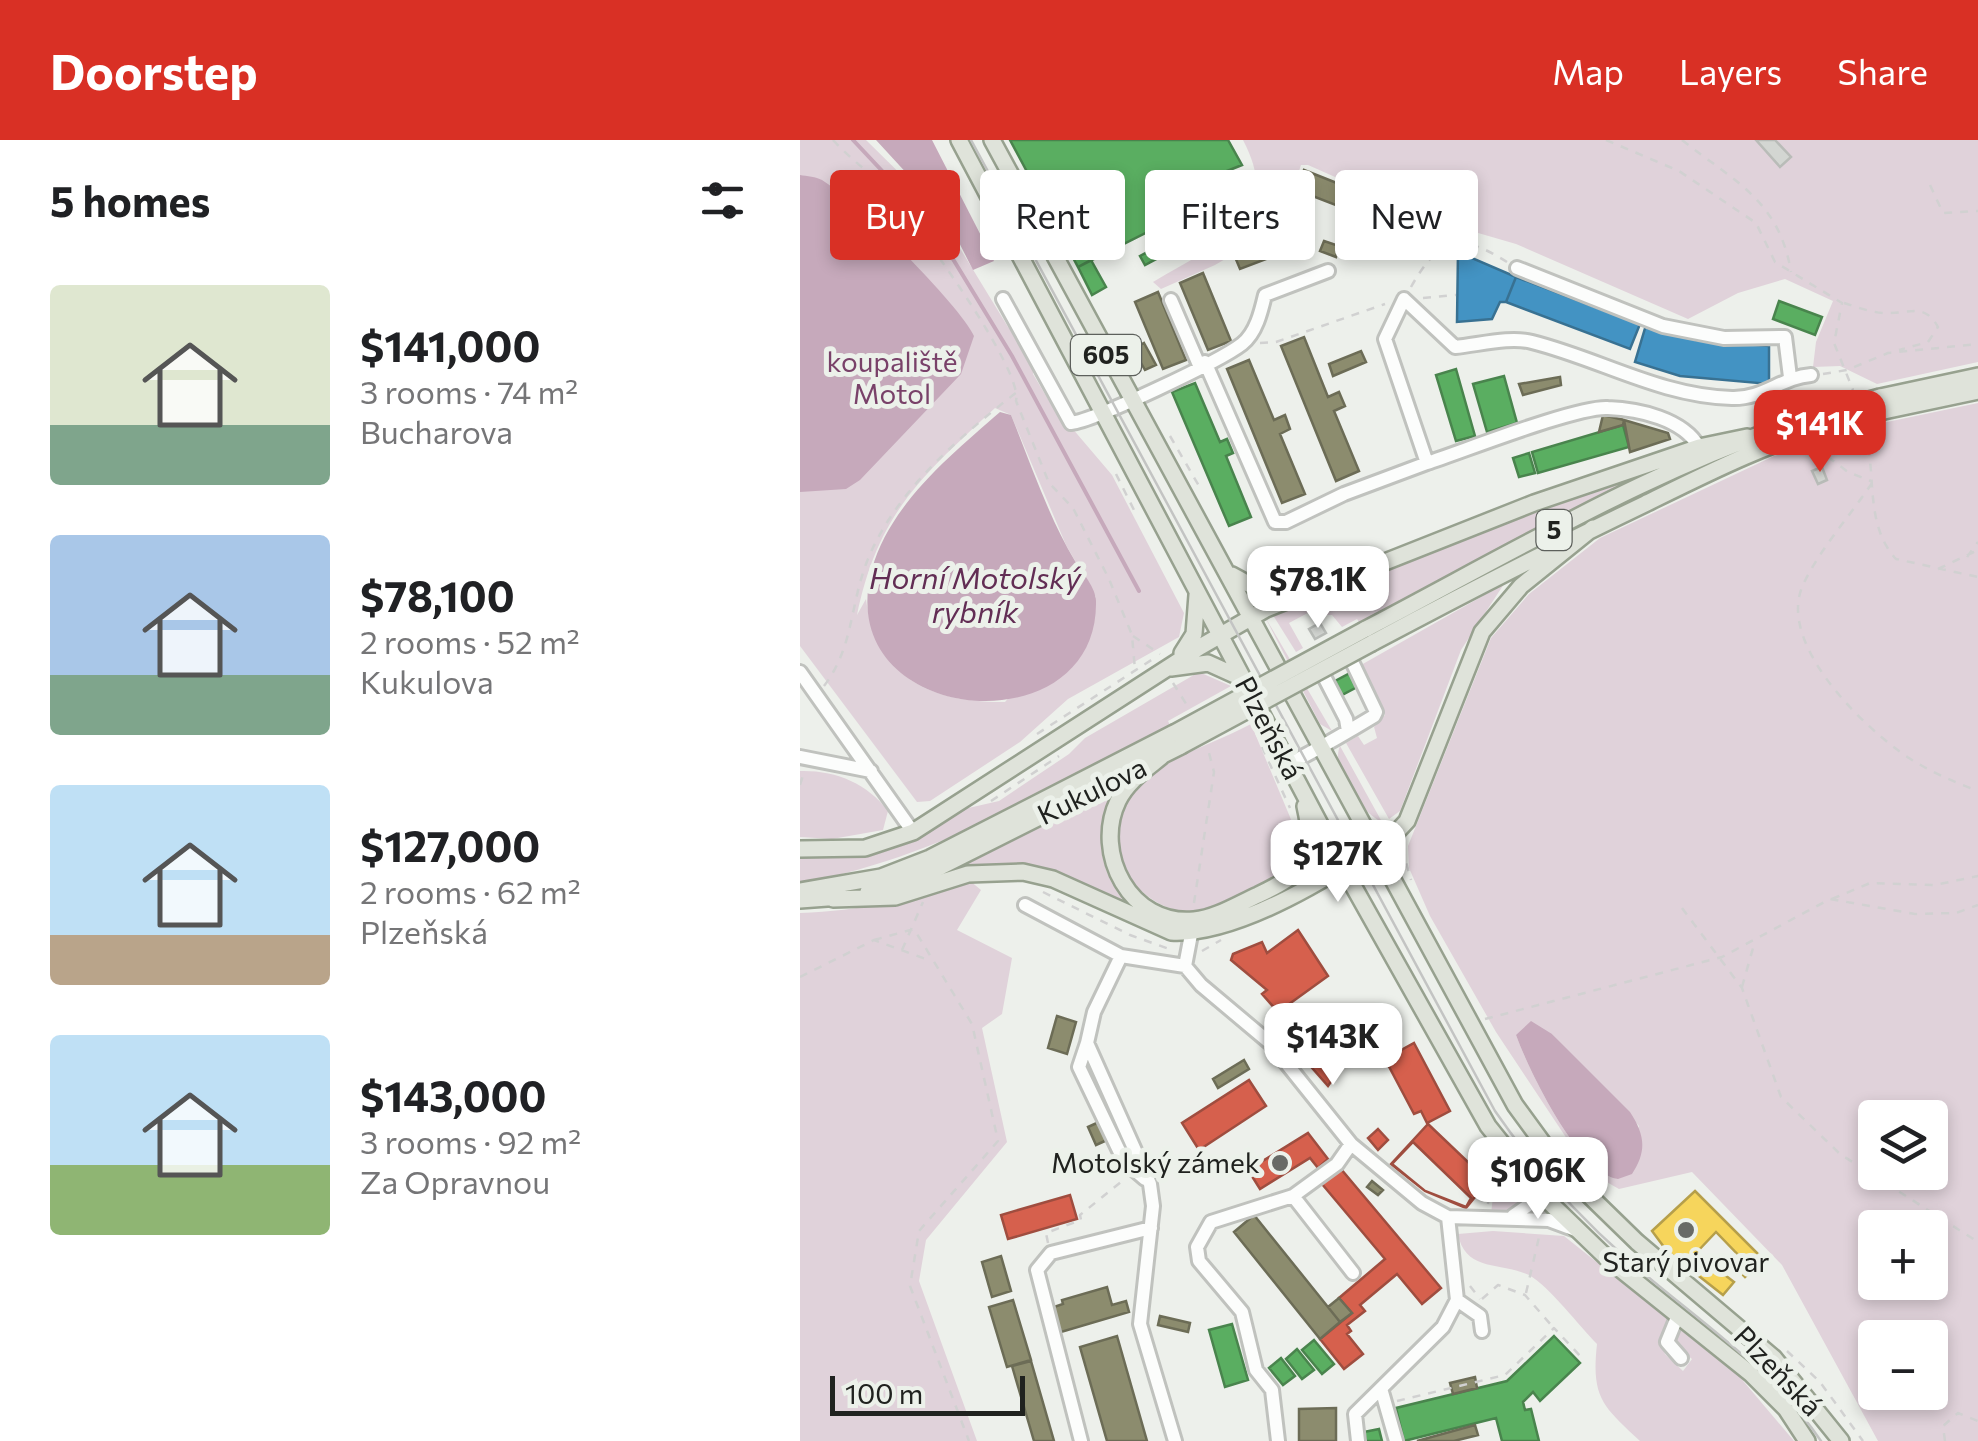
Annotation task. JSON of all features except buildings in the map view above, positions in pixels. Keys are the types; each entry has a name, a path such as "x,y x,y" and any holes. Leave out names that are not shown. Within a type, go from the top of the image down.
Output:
{"main road":[{"name":"Plzeňská","path":"959,140 1342,866 1448,1062 1488,1126 1579,1231 1751,1374 1786,1410 1807,1441"},
{"name":"Plzeňská","path":"992,140 1226,568 1476,1039 1561,1168 1637,1242 1734,1318 1806,1393 1841,1441"},
{"name":"5","path":"1368,637 1573,520 1747,437 1835,417 1978,376"},
{"name":"5","path":"1882,404 1978,391"},
{"name":"5","path":"1368,637 1835,417"},
{"path":"800,849 864,848 913,832 1168,676 1220,636 1334,579 1698,446 1747,437"},
{"path":"832,899 894,897 968,874 1008,870 1053,879 1152,926 1227,926 1374,848 1407,820 1482,632 1521,586 1594,528"},
{"path":"1226,568 1244,584 1265,593 1334,579"},
{"path":"1168,676 1192,641 1196,591"},
{"name":"Kukulova","path":"801,893 863,881 930,858 1178,739 1368,637"},
{"path":"1168,676 1214,664 1234,672 1248,688"},
{"name":"Kukulova","path":"801,893 832,899 873,891 940,868 1160,757 1178,739"},
{"path":"1160,757 1124,790 1112,816 1109,851 1118,877 1139,902 1193,927"},
{"path":"1193,927 1286,882 1302,868 1311,840 1301,787"}],"street":[{"path":"1516,268 1663,326 1724,338 1785,337 1790,377"},
{"path":"1003,300 1071,423 1106,414 1243,343 1259,318 1265,296 1328,271"},
{"path":"1427,463 1385,339 1404,299 1455,347 1528,340 1678,392 1733,398 1777,388 1790,377 1811,375"},
{"path":"1171,300 1275,522 1286,522 1427,463 1605,407 1672,422 1692,435 1698,446"},
{"path":"1289,764 1348,732 1376,712 1346,649 1317,663 1348,732"},
{"path":"800,672 913,832"},
{"path":"804,759 871,771"},
{"path":"1025,905 1120,956 1185,966 1202,986 1270,1043 1351,1144 1388,1180 1448,1216 1548,1220 1579,1231"},
{"path":"1185,966 1193,927"},
{"path":"1120,956 1094,1012 1079,1066 1124,1161 1150,1184"},
{"path":"1087,1043 1150,1184 1151,1228 1140,1324 1174,1441"},
{"path":"1278,1441 1272,1390 1256,1370 1242,1312 1199,1261 1197,1247 1211,1222 1292,1196 1336,1164 1351,1144"},
{"path":"1511,1217 1530,1204 1530,1178"},
{"path":"1292,1196 1353,1272"},
{"path":"1358,1441 1355,1414 1384,1398 1443,1327 1457,1300 1448,1216"},
{"path":"1081,1441 1038,1270 1051,1253 1151,1228"},
{"path":"1457,1300 1477,1304 1482,1331"},
{"path":"1678,1316 1667,1342 1681,1358"},
{"path":"1384,1398 1396,1441"}],"path":[{"path":"832,140 888,191 976,313 1018,392 1016,401 1049,483 1073,508 1132,635 1134,670"},
{"path":"1606,140 1678,171 1756,223 1775,262 1842,303 1884,314 1920,309 1932,316 1938,327 1928,342 1847,370 1811,375"},
{"path":"1682,140 1750,191 1771,214 1786,241 1791,272"},
{"path":"1930,185 1943,213 1978,212"},
{"path":"1404,299 1438,250 1459,240 1483,247 1516,268"},
{"path":"1243,343 1276,342 1353,312 1404,299 1456,295"},
{"path":"1842,303 1834,343 1847,370"},
{"path":"1888,353 1978,344"},
{"path":"823,687 851,637 866,563 897,510 933,466 1018,392"},
{"path":"1806,432 1817,452 1872,482"},
{"path":"1176,444 1199,486"},
{"path":"1116,474 1137,516"},
{"path":"1872,482 1876,525 1896,559 1978,577"},
{"path":"1872,482 1801,588 1800,616 1810,659 1843,699 1905,756 1938,776 1978,791"},
{"path":"1966,558 1978,542"},
{"path":"1937,570 1978,550"},
{"path":"1036,735 1048,723 1160,654 1132,635"},
{"path":"1168,676 1189,708"},
{"path":"1260,742 1293,815"},
{"path":"1193,927 1214,772 1210,754"},
{"path":"800,785 804,759"},
{"path":"1402,848 1414,889"},
{"path":"1478,1021 1722,958 1870,883 1935,885 1978,876"},
{"path":"902,950 925,896"},
{"path":"1830,900 1915,914 1956,913 1978,905"},
{"path":"1682,908 1742,988 1781,1096 1840,1154 1978,1242"},
{"path":"800,977 874,940 914,929"},
{"path":"914,929 972,1024 998,1142 919,1231 910,1286 968,1441"},
{"path":"874,940 934,963"},
{"path":"1742,988 1756,940"},
{"path":"1051,1253 1046,1233 1081,1220 1080,1215 1135,1170"},
{"path":"1526,1294 1541,1226"},
{"path":"1467,1281 1477,1304 1498,1284 1526,1294 1583,1360"},
{"path":"1384,1398 1505,1375 1554,1328"},
{"path":"1786,1350 1820,1382 1863,1441"},
{"path":"1945,1441 1943,1426 1958,1413 1976,1418"}],"green space":[{"name":"koupaliště Motol","path":"800,140 866,140 896,170 830,170 830,260 960,260 960,248 1008,327 1027,348 1033,374 1049,401 1112,475 1184,613 1179,637 1068,699 1020,742 930,801 917,802 800,646","holes":["995,408 1011,415 1066,545 1096,597 1005,702 954,698 912,681 882,649 866,599 857,615 877,549 906,499"]},
{"path":"1243,140 1978,140 1978,362 1877,384 1840,366 1813,367 1816,342 1833,301 1785,279 1738,293 1688,319 1516,244 1478,233 1478,170 1335,170 1335,177 1308,165 1301,165 1299,170 1254,168"},
{"path":"1190,260 1224,260 1161,289 1153,282"},
{"path":"1978,403 1978,1441 1878,1441 1861,1410 1948,1410 1948,1320 1858,1320 1858,1404 1782,1265 1692,1172 1619,1189 1589,1172 1496,1032 1430,916 1409,868 1408,846 1491,638 1529,594 1600,538 1774,456 1887,422","holes":["1552,1034 1639,1126 1618,1179 1603,1173 1572,1141 1544,1095 1516,1035"]},
{"path":"1645,472 1360,623 1357,619 1342,627 1332,615 1321,615 1317,608 1289,623 1303,648 1296,652 1271,612"},
{"path":"1504,584 1461,650 1400,811 1389,819 1346,743 1358,736 1364,745 1377,738 1374,727 1385,715 1361,665"},
{"path":"1264,615 1332,731 1320,724"},
{"path":"1199,672 1231,686 1168,721 1170,725 991,819 899,857 800,883 800,858 862,858 916,840 964,809 999,801 1069,754 1085,738"},
{"path":"1251,724 1295,829 1298,853 1303,855 1278,878 1205,911 1168,907 1148,897 1122,864 1117,823 1124,803 1151,774"},
{"path":"1340,746 1382,822 1349,789 1339,766"},
{"path":"800,771 838,776 870,793 888,811 883,830 832,839 800,837"},
{"path":"1118,782 1105,815 1103,861 1127,905 1026,867 958,866"},
{"path":"969,880 981,890 957,930 1012,958 1002,1014 982,1028 1007,1142 926,1240 919,1281 977,1441 800,1441 800,913 886,903"},
{"path":"1498,1152 1525,1191 1522,1204 1504,1215 1491,1214"},
{"path":"1493,1231 1564,1236 1668,1319 1660,1339 1665,1354 1683,1371 1692,1359 1673,1344 1678,1328 1739,1376 1794,1441 1640,1441 1602,1400 1596,1377 1597,1344 1537,1280 1476,1260 1468,1255 1458,1234"}],"water":[{"path":"876,140 932,140 947,170 904,170"},
{"path":"800,175 830,186 830,260 911,260 974,336 961,374 860,480 846,489 800,492"},
{"path":"960,195 980,234 980,260 994,261 973,270 960,244"},
{"name":"Horní Motolský rybník","path":"1000,412 1011,415 1056,526 1096,601 1085,649 1056,681 1015,698 969,700 925,688 889,662 869,622 872,569 881,545 908,502 943,463"},
{"path":"1531,1021 1552,1034 1630,1112 1642,1143 1632,1174 1618,1179 1603,1173 1587,1159 1557,1119 1516,1035"}],"waterway":[{"path":"853,140 931,223 1012,356 1139,591"}],"tram line":[{"path":"971,140 1495,1111 1540,1170 1591,1225 1755,1366 1821,1441"}],"place":[{"name":"Motolský zámek","path":"1280,1163"},
{"name":"Starý pivovar","path":"1686,1230"}]}
